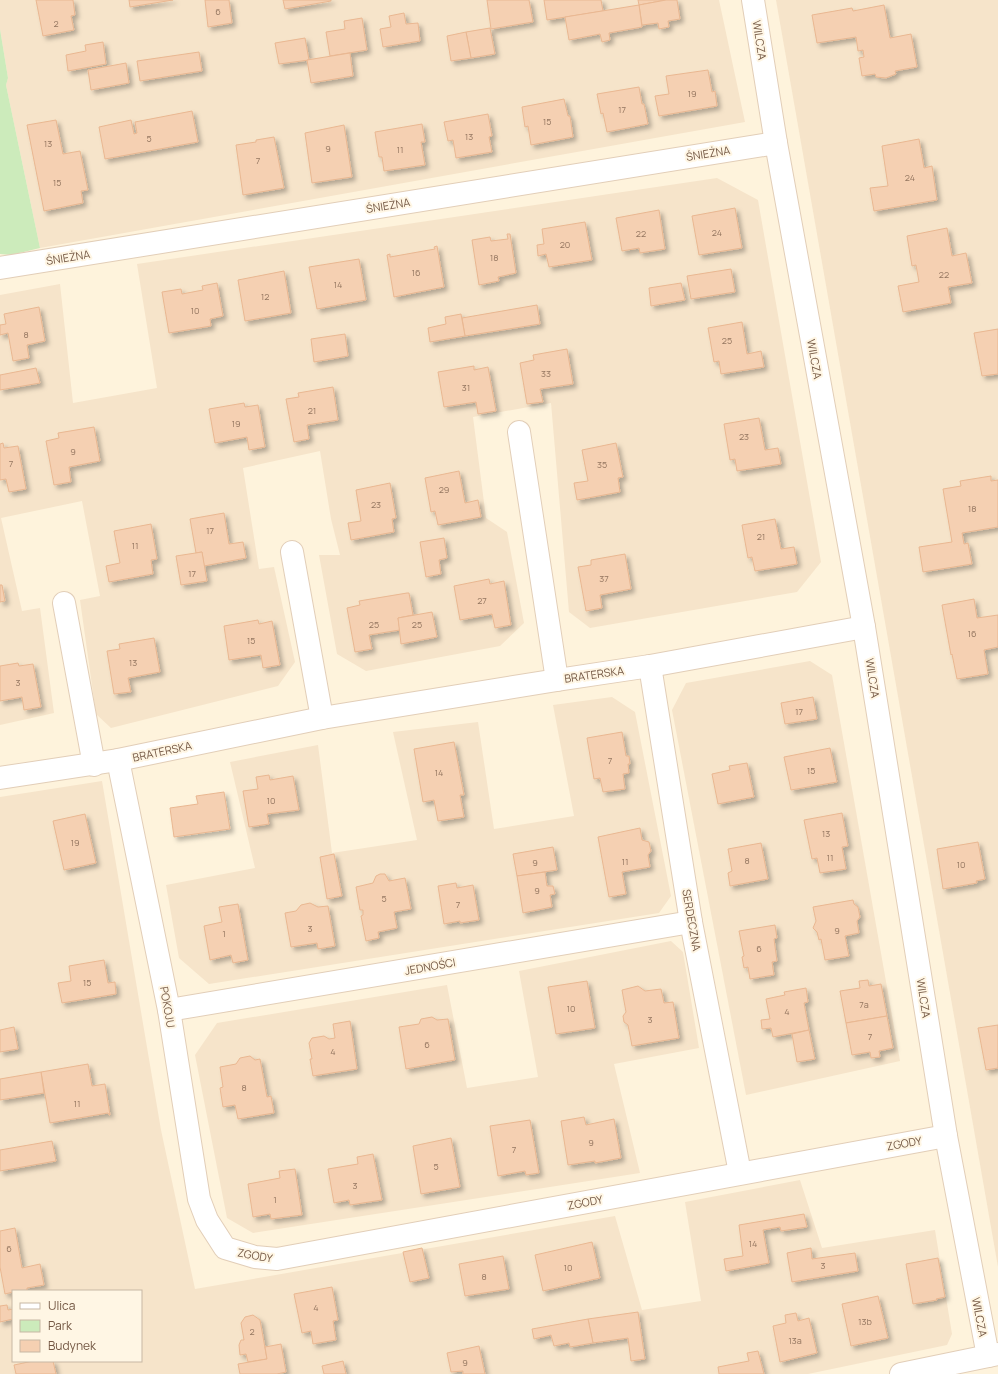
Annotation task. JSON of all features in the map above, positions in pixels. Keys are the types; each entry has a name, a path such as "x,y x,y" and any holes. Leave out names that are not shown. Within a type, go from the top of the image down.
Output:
{"street":[{"name":"WILCZA","path":"754,0 776,142 864,627 946,1136 993,1355"},
{"name":"ŚNIEŻNA","path":"0,268 776,142"},
{"path":"519,432 557,680"},
{"path":"292,552 322,718"},
{"path":"64,603 94,765"},
{"name":"BRATERSKA","path":"0,778 94,765 322,718 650,666 864,627"},
{"name":"SERDECZNA","path":"650,666 691,922 740,1173"},
{"name":"POKOJU","path":"118,760 169,1010 199,1199 207,1220 225,1248"},
{"name":"JEDNOŚCI","path":"169,1010 691,922"},
{"name":"ZGODY","path":"225,1248 255,1257 277,1259 946,1136"},
{"path":"901,1374 993,1355"}],"shaded area":[{"path":"0,0 719,0 745,122 40,248 6,85 8,78 0,29"},
{"path":"776,0 998,0 998,1267"},
{"path":"717,178 758,200 821,562 797,592 590,628 569,612 551,403 473,417 486,518 507,532 524,623 500,646 366,671 337,654 319,555 340,555 331,519 320,451 243,468 259,569 274,567 295,662 278,686 111,728 96,714 80,600 100,596 82,501 1,518 22,611 40,608 54,713 0,725 0,295 60,284 73,403 157,388 137,264"},
{"path":"810,661 832,675 900,1061 746,1095 672,710 686,683"},
{"path":"612,697 635,712 671,896 659,913 209,984 179,958 166,885 255,868 230,762 318,745 332,853 417,840 393,732 478,722 494,829 574,816 553,705"},
{"path":"102,781 161,1130 195,1289 615,1216 642,1310 701,1301 685,1202 800,1180 822,1248 935,1230 952,1334 947,1345 808,1374 0,1374 0,797"},
{"path":"671,941 683,952 699,1048 614,1064 640,1173 253,1233 227,1218 195,1055 217,1023 447,985 467,1088 538,1077 519,971"}],"green space":[{"path":"0,29 8,78 6,85 40,248 11,255 0,254"}],"building":[{"path":"36,0 73,0 75,15 71,16 74,30 43,36"},
{"path":"129,0 173,0 130,7"},
{"path":"205,0 229,0 232,23 208,27"},
{"path":"283,0 331,0 331,1 285,9"},
{"path":"487,0 529,0 533,22 491,29"},
{"path":"544,0 601,0 603,11 547,20"},
{"path":"638,0 666,0 639,5"},
{"path":"666,0 677,0 680,19 668,21 669,27 659,29 658,23 642,25 639,5"},
{"path":"639,5 642,27 609,33 610,40 602,42 600,34 569,40 565,17"},
{"path":"884,5 890,38 911,34 917,67 895,71 896,74 886,78 876,77 875,74 862,76 859,58 864,57 863,50 858,51 856,37 817,43 812,15 852,8 853,11"},
{"path":"404,13 406,24 418,23 420,41 383,47 380,29 391,27 389,16"},
{"path":"362,18 367,50 330,56 326,32 345,29 344,21"},
{"path":"490,28 495,54 471,58 466,32"},
{"path":"466,32 471,58 451,61 447,36"},
{"path":"305,38 309,60 279,64 275,43"},
{"path":"103,42 106,64 68,71 66,55 86,51 85,45"},
{"path":"199,52 202,71 140,81 137,61"},
{"path":"350,53 353,76 311,83 307,60"},
{"path":"126,63 129,83 91,90 88,70"},
{"path":"708,70 712,92 715,91 717,106 659,116 655,96 669,94 666,76"},
{"path":"639,87 648,124 607,132 603,113 601,114 597,94"},
{"path":"564,99 568,116 570,116 573,137 531,145 528,126 525,127 522,107"},
{"path":"192,111 198,142 105,159 99,127 131,120 134,134 137,133 135,122"},
{"path":"488,114 492,136 489,137 492,152 456,158 453,140 448,141 444,122"},
{"path":"56,120 63,154 80,151 88,190 81,191 83,203 44,211 27,125"},
{"path":"422,124 425,142 421,142 425,165 384,171 382,157 379,157 375,132"},
{"path":"344,125 352,177 312,183 305,133"},
{"path":"274,137 284,188 243,195 236,145"},
{"path":"919,139 924,168 932,166 937,200 874,211 870,188 888,186 882,146"},
{"path":"735,208 742,248 699,255 692,216"},
{"path":"659,210 665,249 640,253 639,248 622,251 616,218"},
{"path":"585,222 592,260 549,267 546,254 538,256 537,245 544,244 542,229"},
{"path":"947,228 952,256 966,253 972,283 948,287 951,303 903,312 898,286 919,282 916,265 912,266 907,236"},
{"path":"507,234 510,234 516,273 498,277 499,281 479,285 472,240 490,237 491,241 508,239"},
{"path":"437,246 444,287 394,297 387,255 390,254 390,257 435,249 434,247"},
{"path":"359,259 366,300 317,309 309,267"},
{"path":"731,269 735,292 691,299 687,276"},
{"path":"284,271 291,313 245,321 238,280"},
{"path":"217,283 223,316 210,319 211,326 169,333 162,292 181,289 182,294 203,290 202,286"},
{"path":"681,283 685,300 651,306 649,288"},
{"path":"537,305 540,324 465,336 462,318"},
{"path":"39,307 45,341 27,345 29,358 13,361 8,333 0,335 0,325 6,324 4,314"},
{"path":"461,314 465,336 430,342 428,328 446,324 445,317"},
{"path":"742,322 747,354 761,351 764,367 721,374 719,361 714,362 708,328"},
{"path":"998,329 998,374 982,376 974,333"},
{"path":"345,334 348,356 314,362 311,339"},
{"path":"567,349 573,384 540,389 543,402 527,404 520,363 534,360 533,355"},
{"path":"474,366 474,370 488,367 496,411 478,414 476,402 444,407 438,372"},
{"path":"36,368 40,383 0,390 0,375"},
{"path":"333,387 338,420 307,425 309,439 294,442 286,399 299,397 298,393"},
{"path":"244,403 245,407 258,405 265,447 249,450 247,437 215,443 209,409"},
{"path":"759,418 765,450 778,448 781,464 737,471 735,459 730,460 724,424"},
{"path":"94,427 100,461 69,467 71,482 54,485 46,441 59,438 58,433"},
{"path":"3,443 4,448 18,446 26,489 9,492 6,479 0,480 0,444"},
{"path":"616,443 623,477 618,478 620,492 577,500 574,483 588,481 582,450"},
{"path":"459,471 465,503 478,500 481,517 438,525 435,511 431,512 425,478"},
{"path":"991,476 991,481 998,480 998,527 962,533 964,544 968,543 972,564 923,572 919,547 952,542 943,489 961,486 960,481"},
{"path":"390,483 396,518 392,519 394,532 351,540 348,523 361,521 356,490"},
{"path":"224,513 229,544 243,542 246,558 204,566 202,552 196,553 190,519"},
{"path":"775,519 781,549 794,547 797,564 755,571 752,557 748,558 742,525"},
{"path":"151,524 157,559 151,560 153,574 109,582 106,566 120,563 114,531"},
{"path":"444,538 447,558 439,560 441,574 426,577 420,542"},
{"path":"202,552 207,581 181,585 176,556"},
{"path":"625,554 631,589 600,595 602,608 586,611 578,567 591,565 591,560"},
{"path":"489,579 490,584 504,581 511,625 495,628 492,614 460,620 454,586"},
{"path":"0,585 2,585 5,601 0,602"},
{"path":"409,593 413,615 398,618 400,630 369,635 372,649 355,652 347,608 360,605 359,601"},
{"path":"974,599 977,618 998,615 998,647 984,650 988,674 957,679 942,605"},
{"path":"432,612 437,637 401,644 398,618"},
{"path":"258,620 259,624 272,621 280,665 263,668 261,655 229,660 224,626"},
{"path":"154,638 160,672 128,678 131,692 114,694 107,651 120,649 119,644"},
{"path":"18,663 19,666 33,664 41,707 24,710 22,697 0,701 0,666"},
{"path":"813,697 817,719 785,724 781,703"},
{"path":"622,732 626,756 629,756 630,764 628,764 629,773 623,774 625,789 603,792 600,778 594,779 587,738"},
{"path":"454,742 464,795 460,795 464,817 438,821 434,800 423,802 414,749"},
{"path":"830,748 837,782 791,790 784,757"},
{"path":"747,763 754,797 718,804 712,774 730,770 729,766"},
{"path":"269,775 270,780 293,776 299,810 267,814 269,824 249,827 243,791 258,789 256,777"},
{"path":"224,792 230,829 174,837 170,808 198,804 196,796"},
{"path":"842,813 848,846 842,847 846,869 820,873 817,858 812,859 804,820"},
{"path":"85,814 96,863 64,870 53,821"},
{"path":"640,828 642,840 649,842 651,851 648,855 650,867 622,872 626,894 609,897 598,837"},
{"path":"978,842 985,879 976,881 977,883 943,889 937,849"},
{"path":"761,843 768,879 730,886 728,873 732,871 728,849"},
{"path":"553,847 557,870 517,876 513,854"},
{"path":"334,854 342,896 327,899 320,857"},
{"path":"545,872 547,886 553,886 555,894 550,895 552,907 523,913 517,876"},
{"path":"385,874 389,881 405,878 411,909 394,912 397,928 378,932 379,938 366,941 361,916 363,915 363,910 360,910 356,887 373,883 376,876"},
{"path":"456,883 457,888 473,885 479,920 444,924 438,886"},
{"path":"853,900 854,904 858,907 860,917 857,921 859,933 845,936 849,956 825,960 821,939 819,940 817,932 813,928 816,921 813,907"},
{"path":"310,903 318,907 328,906 335,946 318,949 317,943 291,947 285,913 296,911 301,905"},
{"path":"238,904 248,960 233,963 231,955 210,960 204,926 222,922 219,907"},
{"path":"775,925 777,938 774,939 777,961 772,962 774,975 750,979 748,967 744,968 742,957 744,956 739,931"},
{"path":"104,960 108,983 115,982 116,994 62,1003 58,983 71,981 69,966"},
{"path":"868,980 869,986 881,984 887,1016 846,1023 840,991 860,988 859,981"},
{"path":"587,981 595,1028 556,1034 548,987"},
{"path":"638,986 645,991 661,989 664,1003 673,1002 679,1038 632,1046 628,1025 624,1022 623,1016 626,1012 622,990"},
{"path":"806,988 808,1002 804,1003 809,1030 773,1037 771,1028 762,1029 761,1020 770,1019 766,999 785,995 784,992"},
{"path":"887,1016 893,1048 879,1051 880,1057 871,1058 870,1052 852,1055 846,1023"},
{"path":"432,1017 437,1020 448,1019 455,1060 406,1069 399,1027 419,1024 421,1019"},
{"path":"350,1021 357,1069 313,1076 309,1043 312,1038 324,1036 329,1039 335,1038 333,1024"},
{"path":"998,1025 998,1068 986,1070 978,1028"},
{"path":"14,1027 18,1049 0,1052 0,1030"},
{"path":"809,1030 815,1059 797,1062 792,1034"},
{"path":"250,1056 255,1060 260,1059 267,1097 271,1096 274,1113 238,1119 235,1105 223,1107 220,1088 223,1087 220,1067 236,1064 240,1058"},
{"path":"88,1064 92,1086 105,1084 110,1115 108,1113 50,1123 41,1072"},
{"path":"41,1072 44,1093 0,1100 0,1079"},
{"path":"584,1117 586,1125 614,1119 621,1158 595,1163 595,1161 568,1165 561,1121"},
{"path":"530,1120 539,1173 526,1175 525,1171 498,1176 490,1126"},
{"path":"451,1138 460,1187 421,1194 413,1146"},
{"path":"52,1141 56,1161 0,1171 0,1150"},
{"path":"373,1154 382,1200 350,1205 349,1200 334,1203 328,1169 358,1164 357,1157"},
{"path":"295,1169 302,1215 271,1219 270,1214 253,1217 248,1184 280,1178 279,1171"},
{"path":"804,1214 807,1227 781,1231 780,1227 763,1230 769,1263 726,1271 724,1259 743,1256 739,1225"},
{"path":"15,1228 22,1268 40,1264 44,1285 27,1288 27,1290 12,1290 12,1292 5,1294 0,1267 0,1231"},
{"path":"592,1242 600,1278 543,1291 535,1255"},
{"path":"422,1248 429,1278 410,1282 403,1252"},
{"path":"811,1248 812,1259 855,1253 858,1271 792,1282 787,1253"},
{"path":"503,1256 509,1289 465,1296 459,1264"},
{"path":"938,1258 945,1297 936,1299 937,1300 913,1304 906,1264"},
{"path":"332,1287 338,1320 333,1321 336,1340 313,1344 311,1331 302,1333 294,1294"},
{"path":"878,1296 888,1338 851,1346 842,1304"},
{"path":"7,1305 8,1310 12,1309 12,1319 0,1322 0,1306"},
{"path":"638,1312 645,1359 631,1361 628,1338 593,1343 588,1319"},
{"path":"796,1313 798,1321 809,1318 817,1353 780,1362 773,1326 786,1323 785,1315"},
{"path":"253,1315 260,1320 267,1359 248,1362 246,1354 240,1355 239,1345 241,1340 244,1340 241,1323 245,1317"},
{"path":"588,1319 593,1343 570,1347 569,1343 554,1346 551,1335 534,1339 532,1329"},
{"path":"281,1344 286,1372 277,1374 240,1374 238,1364 267,1359 265,1347"},
{"path":"479,1346 485,1374 463,1374 463,1371 451,1372 447,1353"},
{"path":"758,1351 764,1374 719,1374 718,1367 749,1361 747,1353"},
{"path":"343,1361 346,1374 324,1374 322,1366"},
{"path":"28,1362 53,1362 56,1374 16,1374 14,1365"}]}
